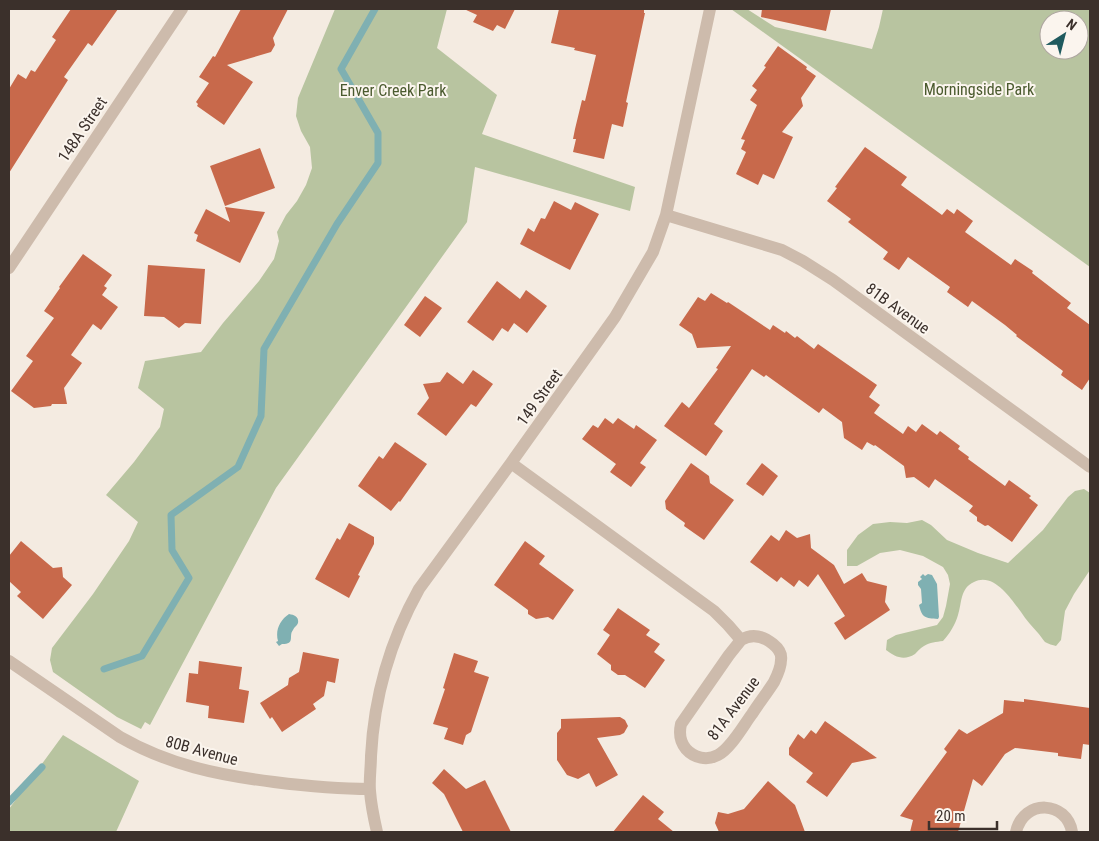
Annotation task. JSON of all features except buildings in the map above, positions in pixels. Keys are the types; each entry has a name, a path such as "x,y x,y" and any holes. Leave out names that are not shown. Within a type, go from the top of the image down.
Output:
{"street":[{"name":"148A Street","path":"9,268 182,9"},
{"name":"149 Street","path":"370,789 372,735 376,705 391,650 400,626 419,589 615,317 653,252 666,215 710,9"},
{"name":"81B Avenue","path":"666,215 774,248 803,261 833,280 1090,467"},
{"path":"511,463 714,611 742,640"},
{"name":"81A Avenue","path":"751,636 766,639 774,644 780,652 782,662 770,689 726,749 713,757 700,758 684,746 680,733 682,724 729,655 742,640 751,636"},
{"name":"80B Avenue","path":"9,661 120,737 168,760 210,772 260,780 332,789 370,789"},
{"path":"370,789 377,832"},
{"path":"1016,832 1019,822 1024,815 1035,809 1043,808 1062,814 1069,822 1072,832"}],"green space":[{"name":"Enver Creek Park","path":"335,9 447,9 437,48 497,95 482,134 635,187 630,211 475,167 467,222 276,488 150,725 145,722 141,729 117,717 53,672 50,660 52,648 93,594 129,541 138,522 106,495 160,427 164,409 138,388 145,361 201,352 259,281 274,259 279,241 277,232 306,185 312,168 310,147 301,131 296,116 298,98"},
{"name":"Morningside Park","path":"731,9 747,9 775,27 872,49 883,9 1090,9 1090,267"},
{"path":"1084,489 1090,493 1090,570 1065,611 1061,640 1056,646 1045,642 1001,588 988,581 981,580 974,582 966,588 955,622 943,641 933,642 921,648 915,654 903,658 893,655 886,650 887,640 896,635 937,625 943,617 946,606 950,584 948,575 943,567 923,556 900,550 880,553 857,566 847,566 847,550 858,535 873,524 907,523 922,520 931,525 947,540 1008,563 1043,530 1068,497 1075,491"},
{"path":"63,735 139,781 116,832 9,832 9,809"}],"water":[{"path":"923,574 925,576 928,574 932,575 937,584 938,619 923,615 920,609 919,605 922,603 921,589 918,582 922,579 920,577"},
{"path":"289,614 298,619 298,623 292,632 289,643 279,646 276,642 278,641 278,629 283,619"}],"waterway":[{"path":"104,669 142,656 189,578 172,550 171,515 238,467 261,416 264,349 337,224 378,163 378,133 341,69 375,9"},
{"path":"9,802 42,767"}]}
